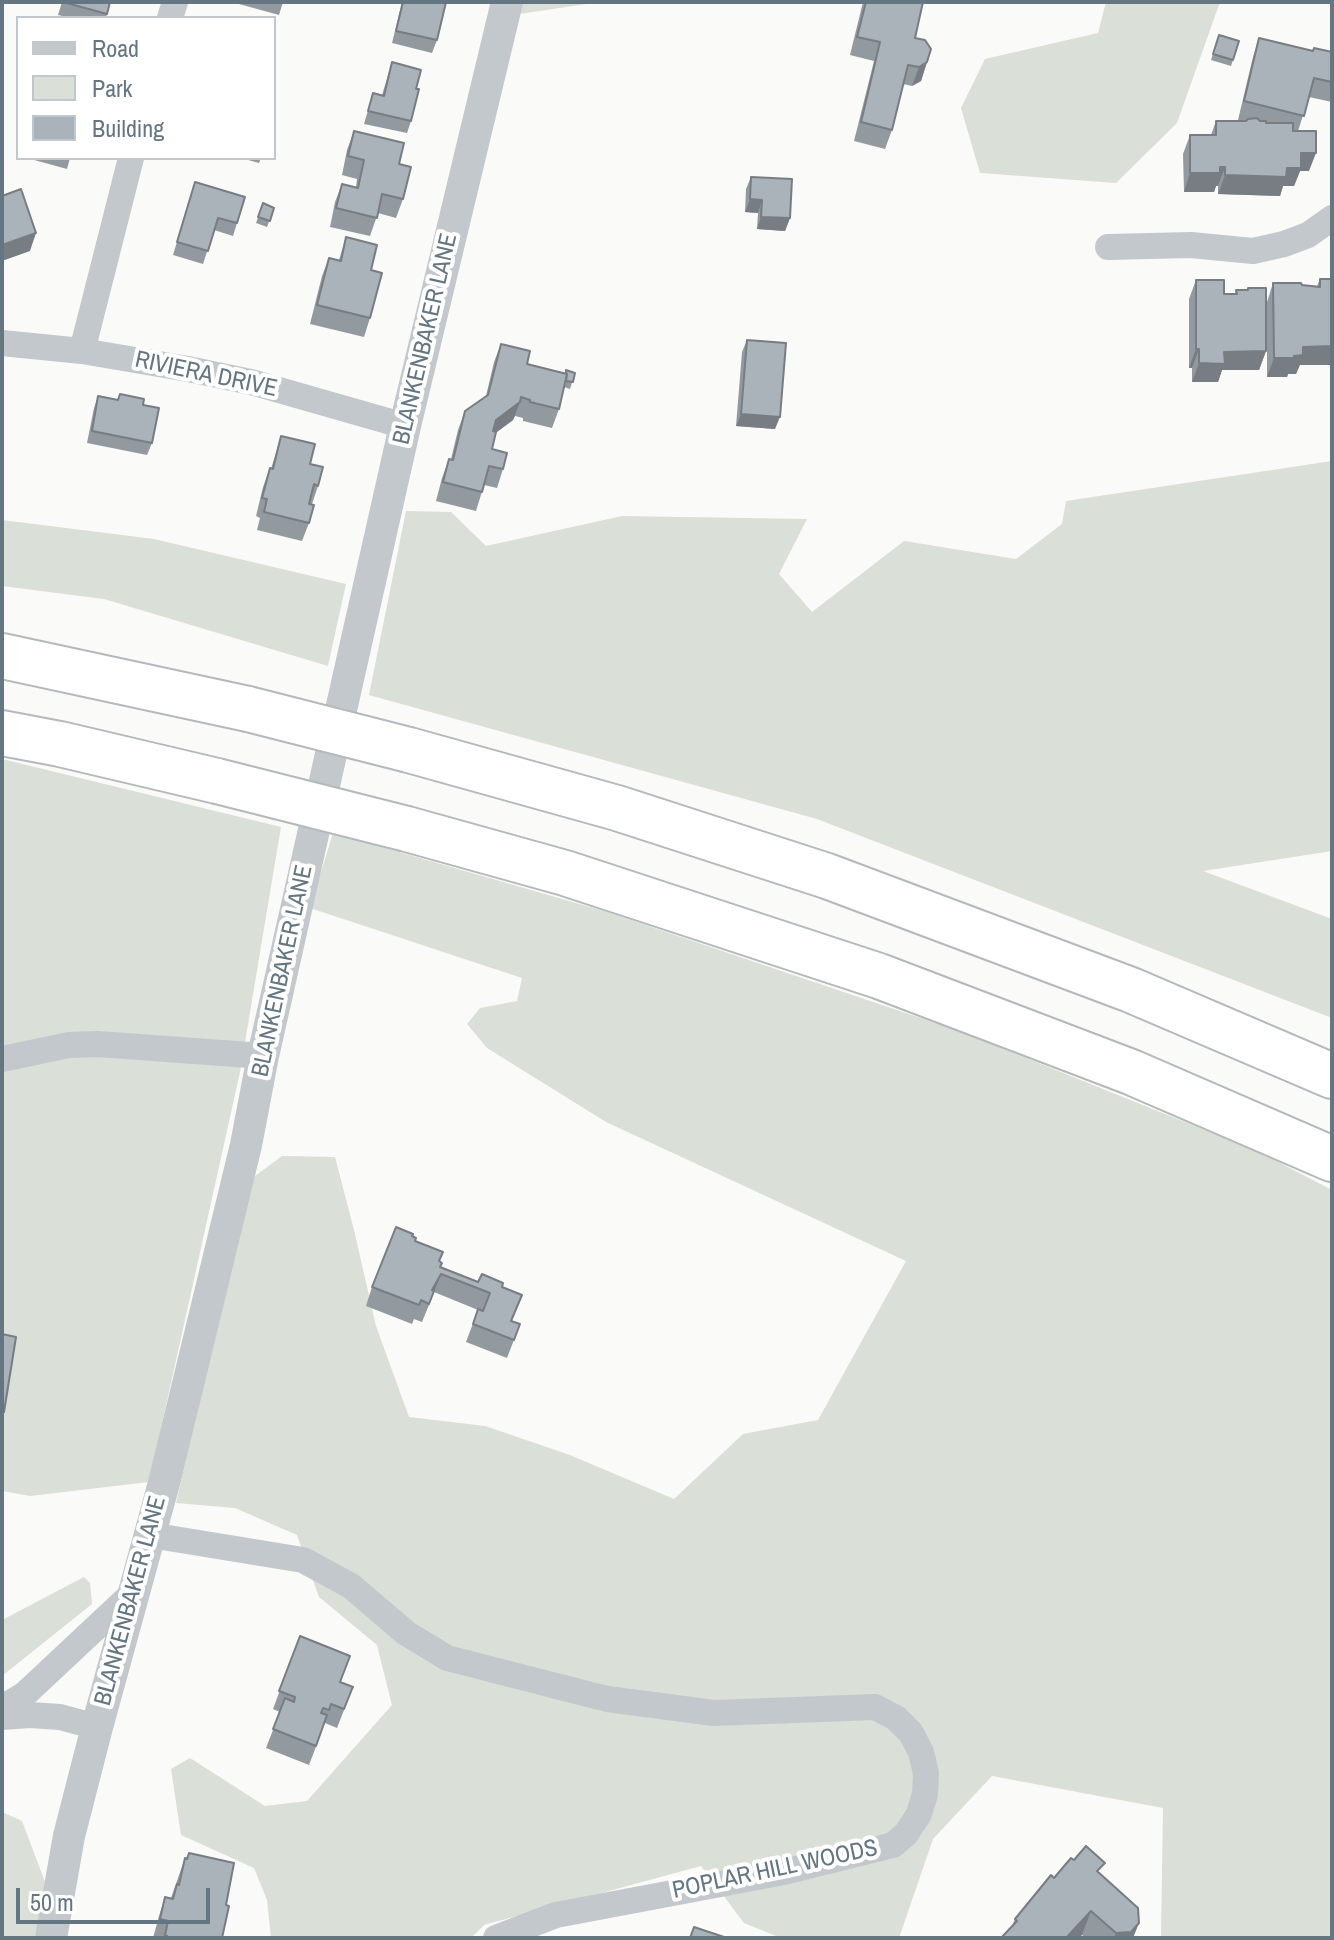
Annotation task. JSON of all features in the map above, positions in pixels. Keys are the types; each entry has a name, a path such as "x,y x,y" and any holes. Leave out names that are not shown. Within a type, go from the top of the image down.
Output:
{"highway":[{"path":"2,656 248,709 617,808 827,876 1131,990 1332,1076"},
{"path":"2,733 217,781 565,873 879,976 1131,1072 1332,1159"}],"street":[{"name":"BLANKENBAKER LANE","path":"51,1938 69,1836 150,1535 246,1145 263,1056 405,426 507,2"},
{"path":"82,351 130,160"},
{"path":"1108,247 1191,245 1253,251 1308,235 1332,218"},
{"name":"RIVIERA DRIVE","path":"2,343 82,351 188,369 251,382 405,426"},
{"path":"2,1059 69,1045 98,1044 263,1056"},
{"name":"POPLAR HILL WOODS","path":"150,1535 303,1560 351,1586 406,1633 447,1658 607,1699 714,1713 875,1707 896,1718 911,1733 921,1752 926,1773 925,1794 919,1814 906,1834 893,1845 784,1872 556,1915 496,1938"},
{"path":"2,1708 25,1694 134,1592"},
{"path":"2,1717 60,1717 97,1727"}],"green space":[{"path":"522,2 600,2 519,14"},
{"path":"1106,2 1220,2 1177,123 1116,183 980,173 961,108 985,59 1098,33"},
{"path":"1332,461 1332,851 1203,871 1332,919 1332,1018 817,819 369,695 406,511 451,512 486,546 622,516 807,519 779,574 812,612 904,541 1016,559 1062,524 1066,501"},
{"path":"2,520 154,539 346,584 328,666 104,599 2,586"},
{"path":"2,759 281,827 240,1072 149,1482 30,1496 2,1491"},
{"path":"333,833 604,911 959,1031 1257,1151 1332,1190 1332,1938 1161,1938 1163,1808 992,1776 933,1839 899,1938 781,1938 744,1923 701,1866 484,1925 471,1938 271,1938 267,1900 254,1868 181,1835 171,1769 190,1758 265,1806 307,1801 392,1705 377,1645 319,1597 297,1535 235,1508 176,1503 251,1179 282,1156 335,1157 376,1326 409,1417 485,1426 570,1455 674,1499 743,1434 818,1420 906,1261 606,1122 487,1048 467,1024 480,1008 517,1001 522,978 310,908"},
{"path":"84,1577 90,1583 92,1604 2,1676 2,1620"},
{"path":"2,1812 22,1821 45,1882 35,1938 2,1938"}],"building":[{"path":"63,2 110,2 107,14"},
{"path":"403,2 446,2 437,40 396,31"},
{"path":"866,2 923,2 915,38 925,40 931,49 927,62 919,67 908,65 892,130 861,122 880,42 857,37"},
{"path":"1219,35 1239,41 1233,60 1213,54"},
{"path":"1259,38 1313,51 1314,48 1332,52 1332,82 1314,78 1304,116 1244,101"},
{"path":"392,62 421,70 411,121 368,111 373,93 384,96"},
{"path":"1257,118 1266,123 1293,123 1293,131 1316,131 1316,153 1301,153 1301,168 1287,168 1286,177 1225,175 1225,167 1220,167 1220,173 1190,173 1190,135 1216,135 1216,121"},
{"path":"354,131 404,143 399,164 411,167 403,199 382,194 377,218 336,208 342,184 358,188 364,160 348,156"},
{"path":"751,177 792,179 790,218 761,217 762,200 750,199"},
{"path":"195,182 245,197 237,223 218,218 208,251 177,242"},
{"path":"21,189 36,233 2,245 2,196"},
{"path":"263,203 274,208 270,221 258,217"},
{"path":"346,237 377,245 371,270 382,273 370,318 317,305 329,258 341,261"},
{"path":"1320,279 1332,279 1332,346 1303,347 1303,355 1274,358 1273,283 1320,287"},
{"path":"1196,280 1224,280 1224,294 1237,294 1236,290 1248,288 1266,288 1266,351 1224,352 1225,364 1199,363 1199,349 1196,349"},
{"path":"747,340 786,343 780,417 741,414"},
{"path":"501,344 530,351 527,364 567,374 559,409 521,397 520,402 496,420 492,449 507,453 503,469 489,466 482,492 443,482 449,459 453,460 465,411 488,395"},
{"path":"566,370 575,373 573,382 566,381"},
{"path":"120,394 144,399 143,405 159,408 152,443 92,431 98,396 118,400"},
{"path":"281,436 315,444 310,464 323,467 318,486 314,484 309,504 314,505 309,523 264,512 267,499 262,498"},
{"path":"396,1227 413,1234 415,1241 443,1252 440,1267 478,1282 482,1274 522,1295 511,1321 520,1324 514,1340 473,1324 478,1309 483,1311 490,1293 441,1274 432,1290 429,1304 421,1300 419,1305 372,1287"},
{"path":"2,1334 16,1337 4,1412 2,1412"},
{"path":"300,1636 350,1656 340,1682 353,1687 344,1709 331,1704 329,1710 323,1708 321,1713 327,1715 316,1746 273,1729 285,1698 294,1702 295,1697 279,1691"},
{"path":"1086,1846 1105,1863 1097,1871 1138,1908 1139,1923 1131,1932 1116,1933 1091,1911 1066,1938 1001,1938 1051,1875 1054,1878"},
{"path":"189,1853 234,1863 222,1938 166,1938 168,1921 160,1919 165,1897 173,1899"},
{"path":"694,1927 727,1938 690,1938"}]}
